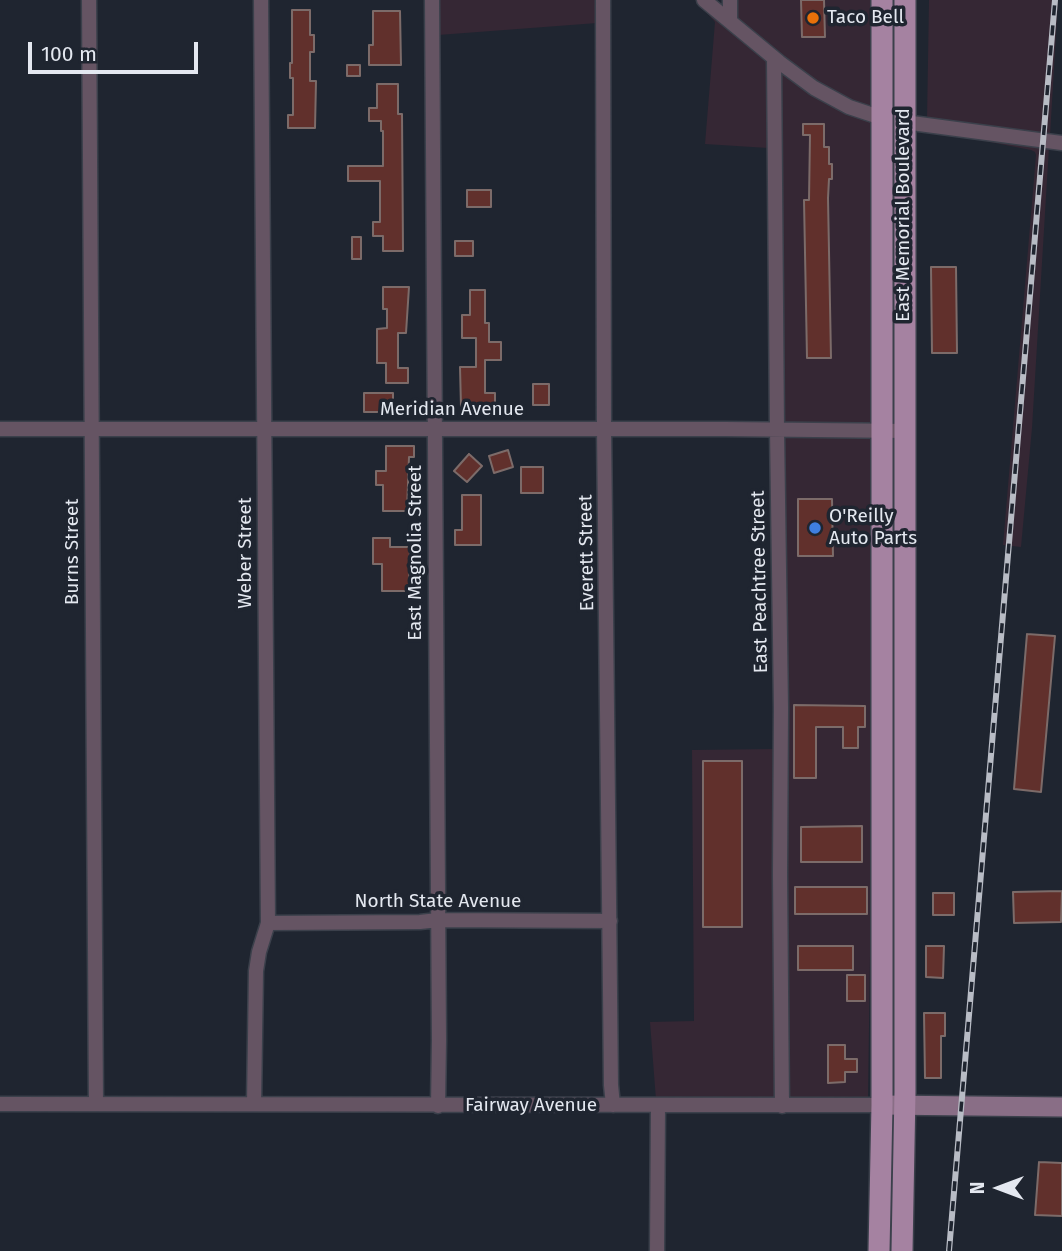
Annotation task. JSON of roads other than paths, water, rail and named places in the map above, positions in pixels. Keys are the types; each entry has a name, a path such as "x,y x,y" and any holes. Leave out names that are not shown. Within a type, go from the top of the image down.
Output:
{"main road":[{"name":"East Memorial Boulevard","path":"879,1251 883,768 882,0"},
{"name":"East Memorial Boulevard","path":"901,1251 905,1105 905,0"},
{"path":"882,118 890,128 893,140 904,251"},
{"path":"883,768 905,768"}],"street":[{"name":"Burns Street","path":"89,0 96,1104"},
{"name":"Weber Street","path":"254,1104 256,971 268,923 261,0"},
{"name":"East Magnolia Street","path":"432,0 438,1106"},
{"name":"Everett Street","path":"603,0 604,429 613,1105"},
{"path":"704,0 814,88 849,107 882,118"},
{"path":"730,0 730,20"},
{"name":"East Peachtree Street","path":"774,58 782,1106"},
{"path":"904,122 1062,143"},
{"name":"Meridian Avenue","path":"0,429 905,431"},
{"name":"North State Avenue","path":"268,923 438,920 610,922"},
{"name":"Fairway Avenue","path":"0,1104 1062,1107"},
{"path":"657,1251 658,1106"}],"railway":[{"path":"949,1251 1055,0"}],"place":[{"name":"Taco Bell","path":"813,18"},
{"name":"O'Reilly Auto Parts","path":"815,528"}]}
